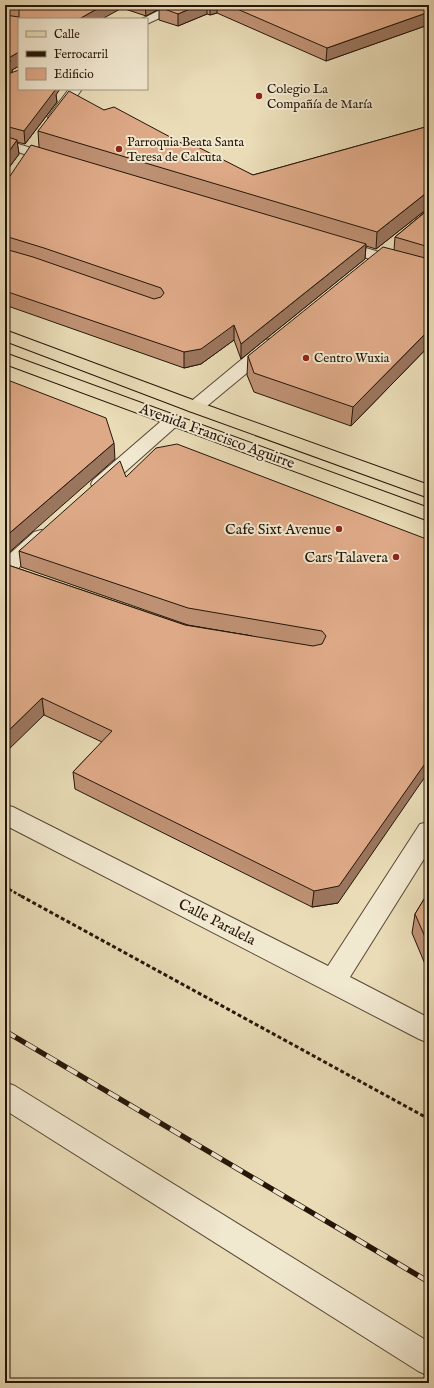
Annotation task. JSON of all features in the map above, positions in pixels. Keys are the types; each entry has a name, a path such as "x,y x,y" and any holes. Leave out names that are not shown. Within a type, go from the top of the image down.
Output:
{"main road":[{"name":"Avenida Francisco Aguirre","path":"5,335 429,492"},
{"name":"Avenida Francisco Aguirre","path":"5,358 429,515"}],"street":[{"path":"148,20 179,5"},
{"path":"48,126 75,90"},
{"path":"25,157 38,139"},
{"path":"5,144 25,157 67,163"},
{"path":"324,240 429,272"},
{"path":"195,406 280,336"},
{"path":"86,497 173,420"},
{"path":"10,572 57,522"},
{"name":"Calle Paralela","path":"5,814 429,1031"},
{"path":"333,981 429,831"},
{"path":"5,1095 429,1360"}],"path":[{"path":"5,887 429,1119"}],"building":[{"path":"6,5 104,5 81,18 18,18 18,53 5,60 5,15 19,17 19,7"},
{"path":"164,5 199,5 178,14 159,7"},
{"path":"228,5 429,5 429,12 327,48"},
{"path":"18,70 18,90 55,90 24,131 5,126 5,75"},
{"path":"69,91 104,110 114,107 187,146 192,144 253,175 429,126 429,194 425,194 377,232 38,131"},
{"path":"5,136 17,140 5,157"},
{"path":"31,145 366,244 241,344 234,325 201,349 184,352 5,291 5,249 33,257 154,299 161,297 164,293 161,288 5,236 5,177 10,176"},
{"path":"429,209 429,247 395,237"},
{"path":"383,247 429,259 429,330 353,407 254,373 248,356"},
{"path":"5,379 106,418 114,443 5,537"},
{"path":"177,444 429,540 429,758 339,886 314,891 73,772 112,731 42,698 5,734 5,564 185,625 313,646 322,644 326,636 322,631 188,608 19,551 120,461 126,477 156,448"},
{"path":"429,891 429,946 415,914"}],"railway":[{"path":"5,1031 429,1282"}],"place":[{"name":"Colegio La Compañía de María","path":"259,96"},
{"name":"Parroquia Beata Santa Teresa de Calcuta","path":"119,149"},
{"name":"Centro Wuxia","path":"306,358"},
{"name":"Cafe Sixt Avenue","path":"339,529"},
{"name":"Cars Talavera","path":"396,557"}]}
